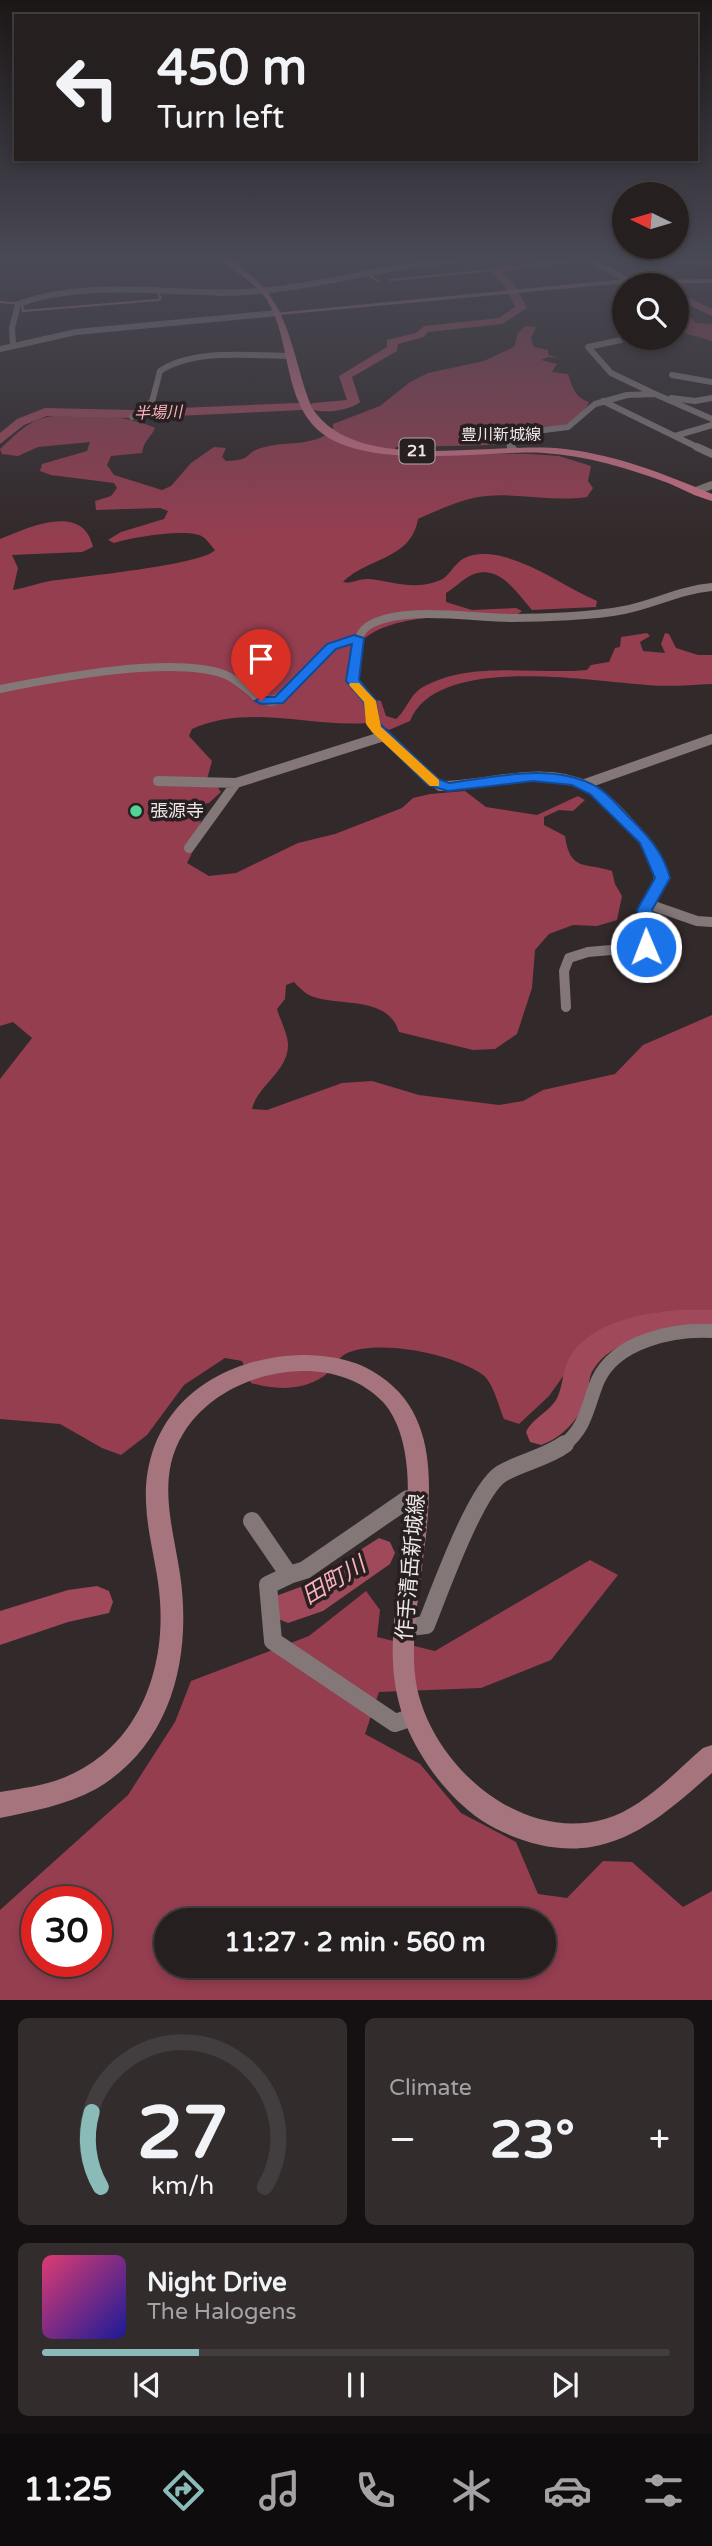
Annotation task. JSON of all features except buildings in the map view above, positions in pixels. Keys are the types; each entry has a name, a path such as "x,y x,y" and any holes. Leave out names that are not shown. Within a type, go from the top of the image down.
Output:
{"main road":[{"name":"豊川新城線","path":"290,351 312,418 320,427 346,441 402,451 513,449 569,453 611,460 646,470 712,498"},
{"name":"作手清岳新城線","path":"0,1805 43,1797 90,1779 126,1748 149,1715 168,1672 173,1631 169,1575 156,1510 158,1476 170,1433 193,1401 228,1376 268,1364 315,1363 354,1371 390,1394 408,1428 418,1460 419,1500 402,1628 403,1669 413,1717 428,1749 449,1777 481,1805 516,1825 544,1833 582,1836 614,1831 663,1798 712,1758"}],"street":[{"path":"592,351 611,373 712,419"},
{"path":"134,415 152,402 160,371 169,365 209,357 291,356"},
{"path":"672,375 712,382"},
{"path":"513,449 503,435 568,427 595,404 615,397 659,396 695,401 712,398"},
{"path":"603,401 712,454"},
{"path":"674,436 712,425"},
{"path":"696,491 712,485"},
{"path":"712,587 683,590 624,610 514,618 442,615 387,618 367,627 358,638 352,681 370,701 373,724 440,786 545,777 585,784 712,738"},
{"path":"0,690 57,677 151,667 232,676 261,701 278,701 331,647 358,638"},
{"path":"158,781 236,783 384,736"},
{"path":"189,848 236,783"},
{"path":"566,1007 564,971 569,958 589,951 633,952 646,947 651,931 645,910 661,885 662,878 651,849 585,784"},
{"path":"648,904 697,921 712,922"},
{"path":"402,1628 426,1625 481,1502 499,1476 550,1456 579,1432 589,1416 599,1375 613,1360 673,1332 712,1331"},
{"path":"413,1717 395,1723 272,1642 268,1585 305,1570 408,1499 419,1500"},
{"path":"252,1521 289,1575"}],"shaded area":[{"path":"505,351 548,351 548,355 560,358 548,357 541,360 557,364 552,372 568,374 577,394 589,402 582,414 561,425 523,427 498,433 501,443 396,447 393,453 559,456 591,466 588,481 593,488 587,497 562,499 499,495 478,497 443,508 418,519 407,543 398,550 364,567 343,582 365,579 429,584 444,578 461,560 476,554 488,554 516,560 544,573 597,601 596,607 532,610 500,577 484,572 474,574 446,593 446,602 472,610 516,608 522,611 515,616 441,617 412,620 386,627 366,638 353,654 351,684 361,695 381,701 386,716 396,719 418,690 442,679 482,671 587,670 591,665 609,662 615,648 620,647 621,637 647,633 650,636 640,642 643,651 665,653 661,644 665,633 669,634 676,648 698,655 712,655 712,684 655,686 517,676 482,679 450,687 426,700 410,721 389,730 377,722 330,723 261,717 215,721 192,729 189,736 212,761 206,783 217,786 221,792 209,803 195,806 196,815 201,819 199,839 187,863 209,876 236,873 298,843 335,834 402,808 413,798 430,794 465,791 486,807 537,815 578,796 585,800 573,811 559,810 544,817 544,825 565,836 567,847 575,861 612,871 622,896 617,920 597,926 573,925 549,934 535,950 532,988 517,1034 495,1049 473,1050 399,1032 385,1012 361,1004 311,996 294,982 286,985 285,999 277,1009 287,1038 286,1056 252,1109 267,1110 342,1083 372,1081 419,1095 499,1105 523,1101 543,1090 615,1074 643,1045 712,1015 712,1312 660,1312 627,1321 586,1344 549,1396 519,1424 504,1419 490,1383 483,1375 470,1367 436,1355 397,1348 361,1349 347,1353 316,1381 288,1388 251,1383 242,1361 225,1358 184,1385 147,1435 121,1455 102,1448 60,1424 0,1419 0,1079 32,1038 13,1022 0,1026 0,539 40,524 67,522 78,525 87,533 93,547 82,552 12,555 18,568 13,590 50,581 188,561 215,550 204,537 192,533 157,534 114,543 108,540 121,532 164,519 168,511 160,508 96,510 95,501 111,496 117,488 114,483 51,475 40,471 42,464 87,451 90,442 38,447 18,456 2,454 0,449 29,424 51,416 81,414 130,420 155,428 142,453 111,456 107,465 114,475 162,490 171,486 191,463 214,447 226,448 222,457 226,461 235,461 261,448 315,440 333,431 333,424 380,406 410,382 428,373 484,361"},
{"path":"590,1560 618,1575 551,1660 481,1688 379,1692 365,1734 420,1764 461,1813 516,1842 538,1894 567,1898 603,1861 632,1862 683,1907 712,1891 712,2000 0,2000 0,1910 21,1891 21,1977 112,1977 112,1886 27,1886 128,1795 175,1722 191,1681 309,1636 366,1591 380,1610 377,1637 435,1651"}],"waterway":[{"name":"半場川","path":"313,407 348,405 354,402 345,376 387,351"},
{"name":"半場川","path":"22,422 45,412 132,414 297,407"},
{"name":"半場川","path":"0,440 18,425"},
{"name":"田町川","path":"541,1432 569,1405 581,1363 592,1350 607,1340 660,1323 712,1322"},
{"name":"田町川","path":"288,1607 311,1600 379,1553"},
{"name":"田町川","path":"0,1628 68,1606 97,1602"}],"slow traffic":[{"path":"355,685 370,701 373,724 377,730 435,783"}],"place":[{"name":"張源寺","path":"136,811"}],"route":[{"path":"261,701 278,701 331,647 358,638 352,681 370,701 373,724 433,782 448,787 533,777 575,781 595,791 645,841 660,866 662,878 661,885 645,910 651,931 646,947"}]}
